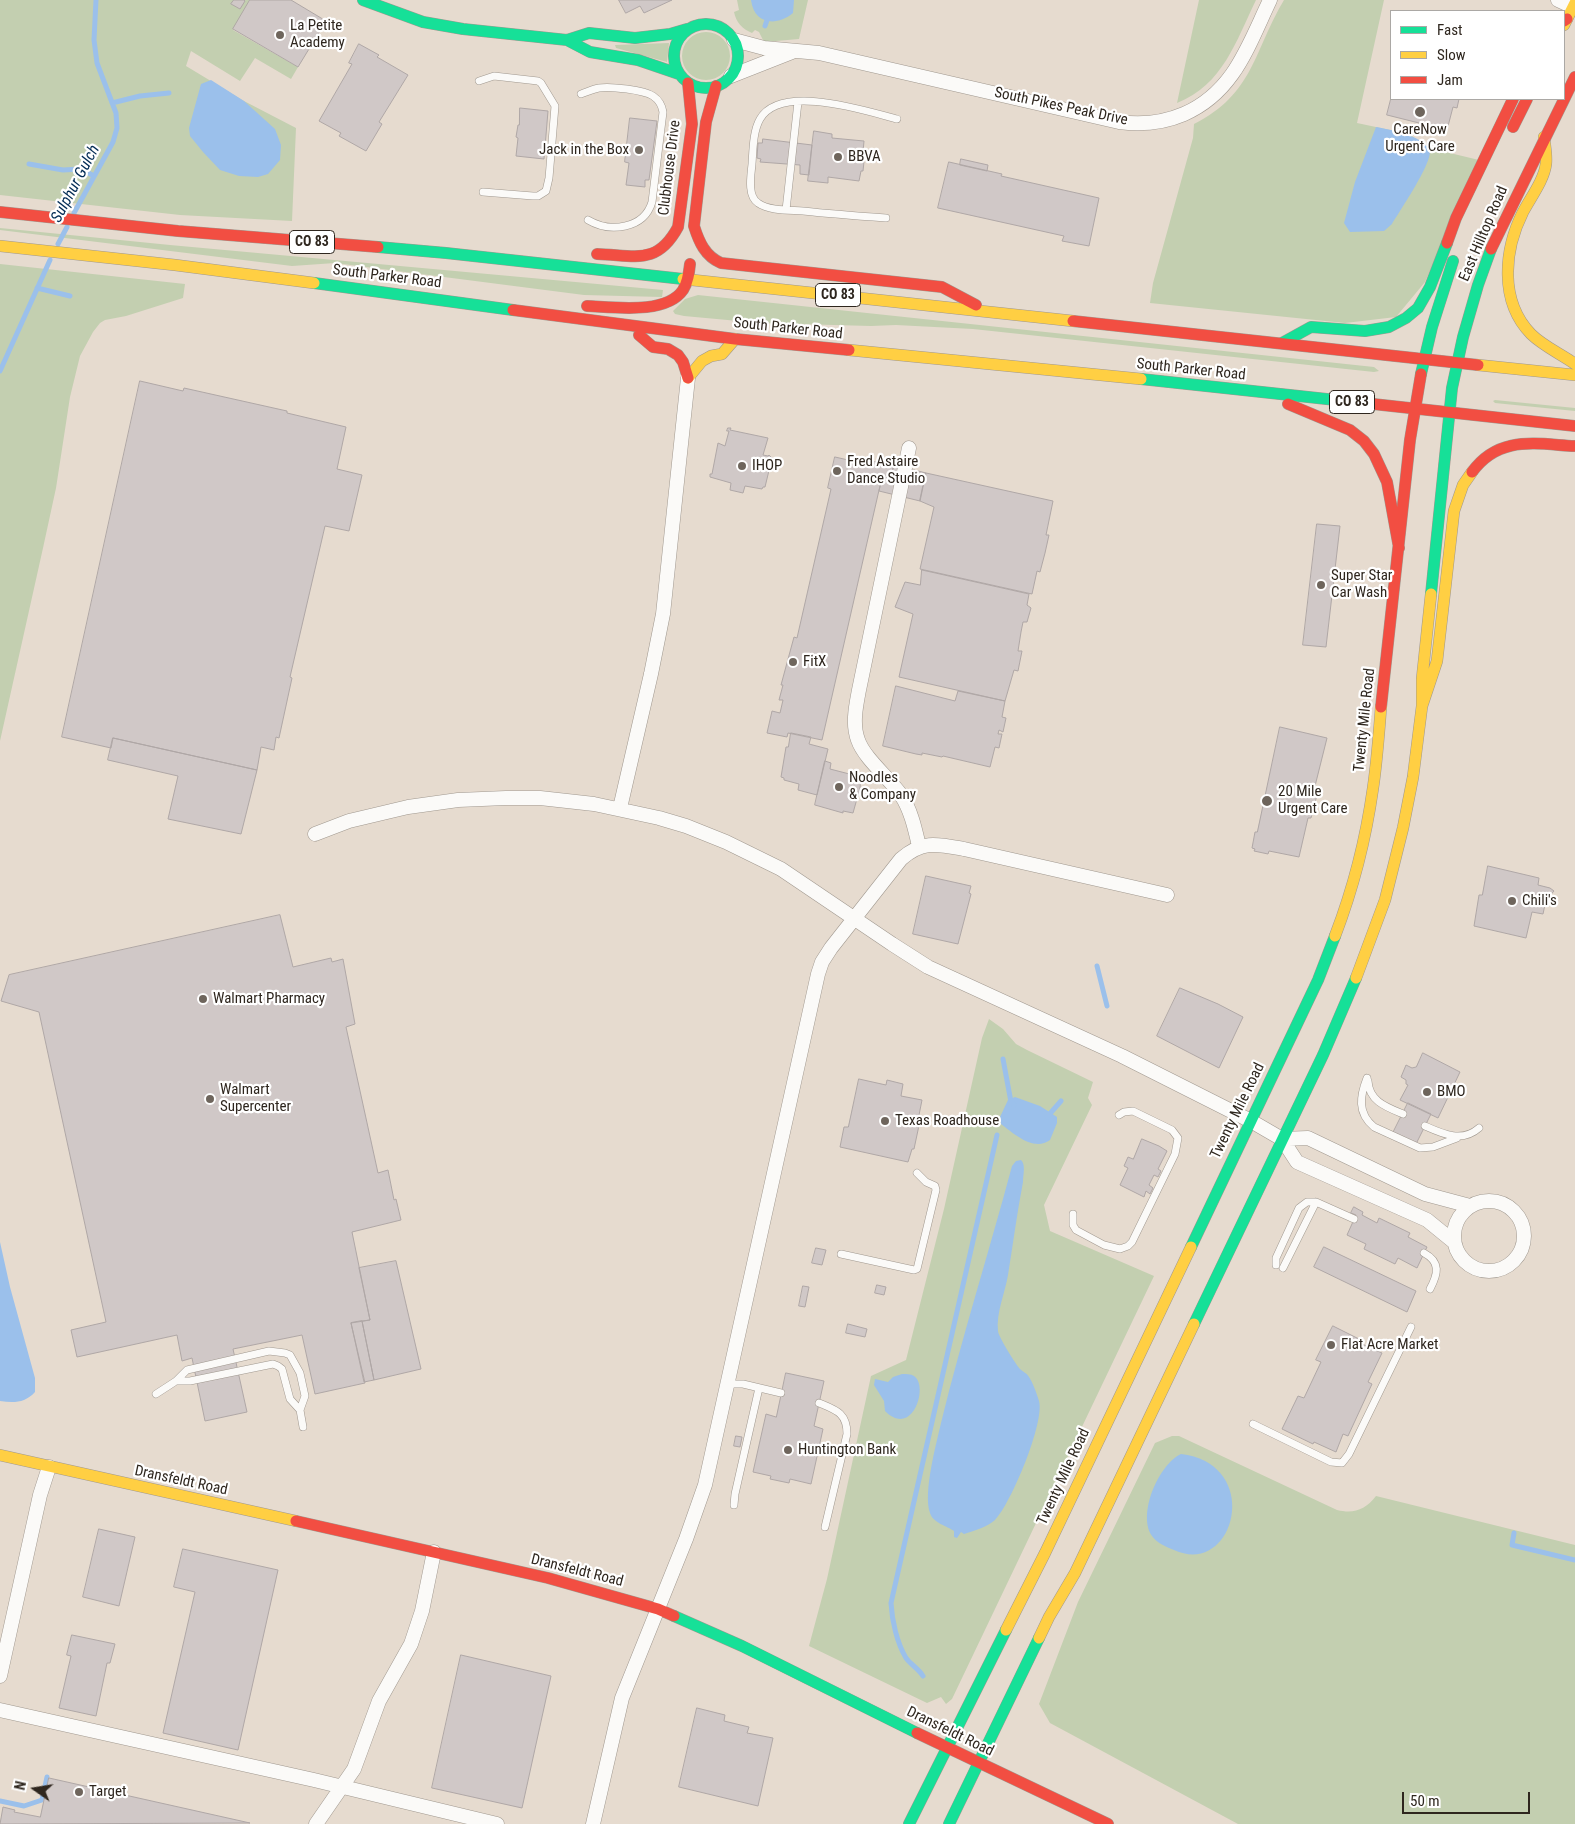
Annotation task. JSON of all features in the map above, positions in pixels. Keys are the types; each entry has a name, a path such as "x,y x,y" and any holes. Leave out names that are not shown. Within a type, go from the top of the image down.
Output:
{"main road":[{"path":"362,0 407,17 439,25 567,40 590,52 638,60 679,74"},
{"path":"567,40 590,33 635,38 670,34 695,25 712,24 728,32 738,49 736,68 731,76 716,86 702,88 688,83 679,74 674,62 674,50 679,38 688,29"},
{"name":"East Hilltop Road","path":"1565,96 1575,77"},
{"name":"Clubhouse Drive","path":"581,254 649,255 658,252 666,245 678,227 692,124 688,83"},
{"name":"Clubhouse Drive","path":"688,279 706,122 716,86"},
{"path":"1282,343 1311,327 1365,331 1389,327 1403,320 1418,308 1430,287 1456,218 1513,100"},
{"path":"1509,136 1527,100"},
{"name":"East Hilltop Road","path":"1449,412 1457,363 1471,309 1487,260 1508,210 1563,100"},
{"path":"1544,137 1546,166 1514,233 1508,260 1508,284 1514,307 1524,326 1540,341 1575,364"},
{"name":"South Parker Road","path":"0,212 178,231 446,253 1575,375"},
{"path":"694,226 704,250 712,259 721,263 942,287 988,311"},
{"name":"South Parker Road","path":"0,246 175,265 735,339 1575,426"},
{"name":"East Hilltop Road","path":"1424,359 1445,282 1458,248"},
{"path":"446,253 562,254"},
{"path":"479,305 650,307 668,302 678,295 688,279"},
{"path":"630,326 652,347 668,349 678,355 683,362 688,378"},
{"path":"688,378 698,364 712,354 722,354 735,339"},
{"name":"Twenty Mile Road","path":"909,1824 1045,1553 1329,954 1356,867 1373,788 1414,408 1424,359"},
{"path":"1255,392 1328,419 1350,430 1369,446 1377,456 1388,485 1399,548"},
{"path":"949,1824 1049,1617 1075,1573 1340,1018 1367,951 1385,900 1408,804 1422,706 1422,679 1449,412"},
{"path":"1422,706 1437,661 1454,511 1463,485 1478,464 1489,454 1502,447 1524,442 1575,446"},
{"name":"Dransfeldt Road","path":"0,1455 548,1578 658,1608 756,1653 978,1763 1108,1824"}],"street":[{"name":"South Pikes Peak Drive","path":"734,40 764,48 819,53 1119,122 1149,124 1173,118 1193,110 1221,90 1237,69 1270,0"},
{"name":"South Pikes Peak Drive","path":"731,76 793,52"},
{"path":"620,808 663,614 688,378"},
{"path":"909,448 859,690 856,732 862,749 902,796 912,818 919,846"},
{"path":"315,834 350,821 389,811 475,798 540,798 575,801 620,808 659,818 726,842 782,869 928,967 1122,1056 1250,1121 1282,1139 1297,1162 1427,1220 1454,1242"},
{"path":"593,1824 622,1698 702,1494 820,968 831,948 901,859 919,846 933,844 964,849 1167,895"},
{"path":"1282,1139 1308,1138 1425,1194 1470,1206"},
{"path":"1496,1201 1514,1211 1521,1222 1524,1240 1518,1257 1511,1264 1498,1271 1480,1271 1465,1263 1459,1256 1453,1234 1458,1217 1470,1206 1476,1202 1496,1201"},
{"path":"0,1676 40,1495 49,1467"},
{"path":"316,1824 360,1758 379,1701 415,1636 434,1552"},
{"path":"0,1710 497,1824"}],"lane":[{"path":"479,81 494,76 538,81 555,106 549,178 546,191 538,196 483,192"},
{"path":"581,94 600,88 642,92 652,95 657,99 662,105 663,112 652,202 648,210 636,223 623,227 598,226 588,220"},
{"path":"886,218 786,210 757,203 753,198 750,183 752,154 757,127 761,118 772,108 786,102 828,102 897,119"},
{"path":"786,210 798,102"},
{"path":"1403,1114 1376,1100 1371,1094 1367,1078 1362,1092 1362,1109 1368,1122 1374,1127 1420,1148 1433,1147 1475,1131 1478,1128"},
{"path":"1073,1214 1073,1225 1081,1234 1113,1249 1124,1248 1132,1242 1175,1154 1178,1138 1172,1130 1133,1111 1124,1112 1119,1116"},
{"path":"1425,1126 1458,1138"},
{"path":"841,1254 914,1270 916,1268 936,1190 935,1186 926,1182 917,1173"},
{"path":"1316,1202 1279,1267 1276,1258 1299,1208 1307,1202 1316,1202 1354,1220"},
{"path":"1424,1253 1432,1257 1436,1267 1436,1276 1430,1289"},
{"path":"1253,1424 1331,1462 1342,1462 1349,1454 1411,1327"},
{"path":"156,1394 176,1381 187,1370 269,1351 285,1353 290,1355 300,1373 305,1396 300,1410 303,1427"},
{"path":"176,1381 190,1381 273,1364 282,1369 290,1399 300,1410"},
{"path":"727,1384 743,1384 781,1393"},
{"path":"734,1505 759,1388"},
{"path":"819,1403 840,1412 847,1426 847,1434 825,1527"}],"green space":[{"path":"0,0 250,0 233,30 298,67 291,79 255,58 240,81 191,51 186,66 244,101 296,128 292,221 180,215 0,195"},
{"path":"737,0 808,0 799,39 764,42 759,32 755,30 752,33 748,31 736,19 734,12 739,10"},
{"path":"1199,0 1256,0 1234,46 1217,73 1193,95 1177,103"},
{"path":"1284,0 1384,0 1357,123 1409,134 1429,148 1479,160 1425,282 1396,317 1345,323 1150,303 1153,283 1193,138 1194,124 1214,112 1241,85"},
{"path":"701,32 711,32 720,36 726,42 729,47 729,65 720,76 711,80 701,80 692,76 686,70 682,61 682,51 686,42 692,36"},
{"path":"669,43 667,62 616,48 615,45"},
{"path":"0,228 663,290 662,297 584,295 335,263 292,266 0,230"},
{"path":"0,264 185,284 183,298 100,323 80,356 70,397 56,488 0,741"},
{"path":"698,295 1374,367 1379,371 1374,372 973,329 896,325 760,323 675,314 673,311 685,299"},
{"path":"1493,401 1575,408 1575,411 1495,403"},
{"path":"989,1019 1003,1029 1016,1044 1093,1082 1088,1098 1092,1105 1044,1205 1050,1231 1154,1276 952,1699 946,1704 941,1697 927,1703 809,1646 827,1579 871,1376 906,1360 944,1209 982,1038"},
{"path":"1172,1436 1179,1436 1337,1510 1359,1510 1368,1505 1376,1496 1575,1545 1575,1824 1238,1824 1050,1723 1039,1704 1078,1602 1155,1443"}],"water":[{"path":"751,0 794,0 793,13 780,20 767,21 756,14"},
{"path":"211,80 244,101 275,129 281,145 280,160 268,174 258,177 239,176 220,170 190,136 189,128 201,84"},
{"path":"1376,127 1419,140 1429,149 1430,154 1422,174 1392,224 1384,231 1350,232 1344,223 1355,182"},
{"path":"1015,1097 1040,1106 1057,1117 1057,1123 1050,1140 1044,1143 1031,1143 1018,1137 1001,1124 1000,1117 1008,1100"},
{"path":"1021,1160 1024,1167 1023,1182 1008,1275 998,1317 998,1331 1015,1362 1032,1382 1039,1401 1037,1426 1018,1481 1002,1511 988,1525 964,1534 961,1532 957,1538 954,1537 954,1531 937,1522 930,1513 928,1494 931,1469 958,1359 1012,1166 1016,1161"},
{"path":"0,1242 10,1287 35,1378 35,1392 23,1400 15,1402 0,1401"},
{"path":"902,1374 914,1376 918,1381 920,1389 916,1407 910,1415 903,1419 895,1418 885,1411 884,1401 874,1385 875,1379 888,1382 893,1377"},
{"path":"1181,1454 1207,1462 1224,1477 1231,1496 1232,1516 1225,1535 1212,1548 1195,1554 1174,1550 1156,1541 1148,1527 1147,1515 1153,1490 1165,1468 1173,1459"}],"building":[{"path":"234,0 245,1 240,9 231,4"},
{"name":"La Petite Academy","path":"250,0 291,0 326,21 298,67 233,29"},
{"path":"619,0 672,0 644,13 640,6 626,13"},
{"path":"359,44 408,75 379,122 382,124 366,151 339,136 341,133 319,121 352,64 349,63"},
{"name":"CareNow Urgent Care","path":"1391,100 1459,100 1457,108 1453,107 1447,130 1387,115"},
{"path":"520,108 548,111 544,159 516,156 518,138 516,137"},
{"name":"Jack in the Box","path":"630,118 657,121 649,180 645,180 645,187 626,185 629,163 625,162"},
{"name":"BBVA","path":"814,131 832,134 832,138 864,141 863,171 861,171 859,181 828,177 828,183 808,181"},
{"path":"763,139 812,145 809,175 800,174 800,165 760,162 761,159 757,158 758,143 762,143"},
{"path":"961,159 988,165 987,171 960,165"},
{"path":"949,162 1099,198 1089,246 1062,241 1064,236 938,208"},
{"path":"140,381 183,391 184,388 287,411 287,413 346,427 337,469 362,475 349,531 325,526 290,677 292,678 279,738 276,737 274,750 261,747 257,770 113,738 111,748 62,737"},
{"name":"IHOP","path":"728,428 768,438 763,455 769,455 772,458 765,487 762,489 745,486 743,493 730,490 731,483 710,477 718,443 725,446"},
{"path":"835,457 870,465 871,461 894,465 890,479 882,477 822,740 788,733 787,737 767,733 772,711 780,713 783,700 779,700 783,685 781,685 794,637 797,638 831,489 828,488"},
{"path":"894,465 926,473 920,501 879,491 882,477 890,479"},
{"path":"926,473 1053,501 1046,535 1049,535 1045,553 1040,572 1037,571 1032,594 920,569 934,507 920,501"},
{"name":"Super Star Car Wash","path":"1317,524 1340,526 1326,647 1303,645"},
{"path":"922,570 1029,594 1027,605 1031,608 1027,622 1023,622 1018,651 1022,651 1018,671 1014,670 1005,701 899,677 913,614 895,607 905,582 920,585"},
{"path":"896,686 955,701 958,691 1005,701 1002,717 1006,718 1003,732 999,730 998,734 1002,734 999,748 995,747 990,767 943,756 916,754 883,746"},
{"path":"1280,727 1327,738 1313,794 1317,795 1311,818 1308,818 1299,857 1269,851 1268,854 1254,851 1255,849 1252,848"},
{"path":"791,733 811,737 809,744 828,749 817,795 798,790 799,784 784,780 781,777 786,747 788,747"},
{"path":"113,738 257,770 241,834 168,819 178,776 108,760"},
{"name":"Noodles & Company","path":"825,761 831,763 830,769 861,777 853,813 843,811 843,813 815,805"},
{"name":"Chili's","path":"1488,866 1539,878 1538,885 1554,891 1546,900 1543,914 1532,912 1526,938 1474,926 1479,895 1482,895"},
{"path":"926,876 971,886 969,893 971,894 958,944 913,934"},
{"name":"Walmart Supercenter","path":"280,915 293,967 331,958 332,962 343,959 355,1024 346,1027 378,1173 388,1170 394,1200 396,1199 401,1220 352,1232 370,1320 351,1323 365,1383 315,1394 302,1335 233,1349 247,1412 205,1421 192,1358 182,1361 177,1335 77,1357 71,1330 106,1322 39,1012 1,1001 9,975"},
{"path":"1180,988 1243,1017 1219,1068 1157,1036"},
{"name":"BMO","path":"1423,1053 1460,1072 1438,1118 1400,1100 1408,1085 1406,1080 1401,1077 1406,1065 1412,1068 1416,1067"},
{"name":"Texas Roadhouse","path":"859,1079 886,1085 887,1080 903,1084 901,1096 922,1100 919,1115 921,1116 914,1149 912,1149 908,1162 840,1147 844,1127 848,1127"},
{"path":"1408,1103 1431,1114 1416,1144 1393,1133"},
{"path":"1142,1139 1167,1151 1158,1169 1161,1171 1158,1177 1154,1175 1149,1185 1153,1188 1150,1194 1146,1191 1144,1197 1120,1185 1128,1168 1124,1166 1128,1157 1133,1159"},
{"path":"1354,1207 1363,1212 1362,1215 1377,1223 1379,1218 1410,1233 1408,1237 1427,1247 1417,1268 1398,1258 1395,1264 1364,1249 1366,1244 1347,1235 1356,1215 1351,1213"},
{"name":"Flat Acre Market","path":"1324,1247 1416,1291 1407,1312 1314,1267"},
{"path":"816,1248 826,1250 822,1265 812,1263"},
{"path":"396,1261 421,1369 374,1380 362,1321 370,1320 359,1268"},
{"path":"877,1285 886,1287 884,1295 875,1293"},
{"path":"803,1286 809,1287 805,1307 799,1306"},
{"path":"362,1321 374,1380 364,1382 351,1323"},
{"path":"848,1324 867,1329 865,1337 846,1333"},
{"path":"1333,1326 1363,1341 1362,1344 1382,1353 1368,1382 1372,1384 1348,1436 1343,1434 1336,1452 1314,1442 1313,1444 1282,1429 1298,1396 1304,1398 1321,1362 1316,1360"},
{"name":"Huntington Bank","path":"786,1373 824,1381 814,1426 823,1429 811,1484 790,1479 789,1483 770,1479 771,1476 753,1472 766,1414 776,1417"},
{"path":"736,1436 742,1437 740,1447 734,1446"},
{"path":"99,1529 135,1537 119,1606 83,1597"},
{"path":"183,1549 278,1570 238,1750 163,1733 195,1592 174,1587"},
{"path":"72,1635 115,1644 110,1663 107,1663 96,1716 59,1708 71,1656 67,1655"},
{"path":"461,1655 551,1676 522,1808 432,1788"},
{"path":"697,1708 725,1715 724,1721 749,1727 747,1733 773,1738 758,1806 679,1787"},
{"name":"Target","path":"49,1778 250,1823 0,1824 3,1807 15,1810 14,1812 40,1817"}],"waterway":[{"name":"Sulphur Gulch","path":"74,213 113,142 117,128 116,113 97,63 94,40 96,0"},
{"path":"765,26 768,17"},
{"path":"112,103 140,96 169,93"},
{"path":"29,164 63,170 81,169 94,176"},
{"name":"Sulphur Gulch","path":"58,244 67,227"},
{"name":"Sulphur Gulch","path":"0,371 50,260"},
{"path":"37,288 70,296"},
{"path":"1097,966 1107,1006"},
{"path":"1003,1059 1011,1102 1014,1105"},
{"path":"1047,1117 1061,1101"},
{"path":"923,1676 906,1658 900,1646 892,1617 891,1603 997,1135"},
{"path":"1514,1533 1512,1545 1575,1560"},
{"path":"0,1801 24,1806 42,1800 47,1777"}],"traffic: fast":[{"path":"363,0 423,22 463,29 567,40 590,52 638,60 679,74"},
{"path":"700,24 712,24 729,33 736,44 738,56 736,68 729,79 712,88 700,88 688,83 679,74 674,62 674,50 679,38 688,29 700,24"},
{"path":"567,40 589,33 635,38 670,34 687,29"},
{"path":"1282,343 1311,327 1365,331 1389,327 1406,318 1418,308 1430,287 1447,243"},
{"path":"378,247 683,279"},
{"path":"1431,594 1452,388 1463,337 1491,249"},
{"path":"1421,374 1432,327 1453,261"},
{"path":"314,283 513,310"},
{"path":"1141,379 1373,404"},
{"path":"1191,1247 1318,980 1335,936"},
{"path":"1194,1324 1323,1055 1356,978"},
{"path":"674,1616 742,1646 917,1733"},
{"path":"909,1824 1006,1630"},
{"path":"949,1824 1039,1638"}],"traffic: slow":[{"path":"1565,23 1575,3"},
{"path":"1544,137 1545,170 1523,212 1512,242 1508,275 1509,291 1521,321 1531,334 1575,364"},
{"path":"0,246 175,265 314,283"},
{"path":"683,279 1073,321"},
{"path":"688,378 702,361 711,356 722,354 735,339"},
{"path":"849,350 1141,379"},
{"path":"1478,365 1575,375"},
{"path":"1422,706 1437,661 1454,511 1463,485 1472,472"},
{"path":"1356,978 1385,900 1403,828 1413,777 1422,706 1422,679 1431,594"},
{"path":"1335,936 1353,882 1367,826 1376,768 1381,707"},
{"path":"1006,1630 1045,1553 1191,1247"},
{"path":"1039,1638 1075,1573 1194,1324"},
{"path":"0,1455 296,1521"}],"traffic: jam":[{"path":"1565,97 1575,77"},
{"path":"678,227 692,124 688,83"},
{"path":"694,226 706,122 716,86"},
{"path":"1447,243 1456,218 1513,100"},
{"path":"1513,127 1526,100"},
{"path":"1491,249 1564,100"},
{"path":"0,212 178,231 378,247"},
{"path":"694,226 703,248 711,257 721,263 942,287 976,305"},
{"path":"597,254 644,256 662,248 678,227"},
{"path":"587,306 638,308 664,303 675,298 683,290 689,274 690,264"},
{"path":"513,310 735,339 849,350"},
{"path":"1073,321 1478,365"},
{"path":"639,335 653,347 668,349 678,355 683,362 688,378"},
{"path":"1381,707 1410,440 1421,374"},
{"path":"1288,404 1350,430 1364,441 1374,454 1387,482 1399,548"},
{"path":"1373,404 1575,426"},
{"path":"1472,472 1483,460 1494,452 1506,447 1519,444 1575,446"},
{"path":"296,1521 548,1578 658,1609 674,1616"},
{"path":"917,1733 1108,1824"}],"place":[{"name":"La Petite Academy","path":"280,35"},
{"name":"CareNow Urgent Care","path":"1420,112"},
{"name":"Jack in the Box","path":"639,150"},
{"name":"BBVA","path":"838,157"},
{"name":"IHOP","path":"742,466"},
{"name":"Fred Astaire Dance Studio","path":"837,471"},
{"name":"Super Star Car Wash","path":"1321,585"},
{"name":"FitX","path":"793,662"},
{"name":"Noodles & Company","path":"839,787"},
{"name":"20 Mile Urgent Care","path":"1267,801"},
{"name":"Chili's","path":"1512,901"},
{"name":"Walmart Pharmacy","path":"203,999"},
{"name":"BMO","path":"1427,1092"},
{"name":"Walmart Supercenter","path":"210,1099"},
{"name":"Texas Roadhouse","path":"885,1121"},
{"name":"Flat Acre Market","path":"1331,1345"},
{"name":"Huntington Bank","path":"788,1450"},
{"name":"Target","path":"79,1792"}]}
